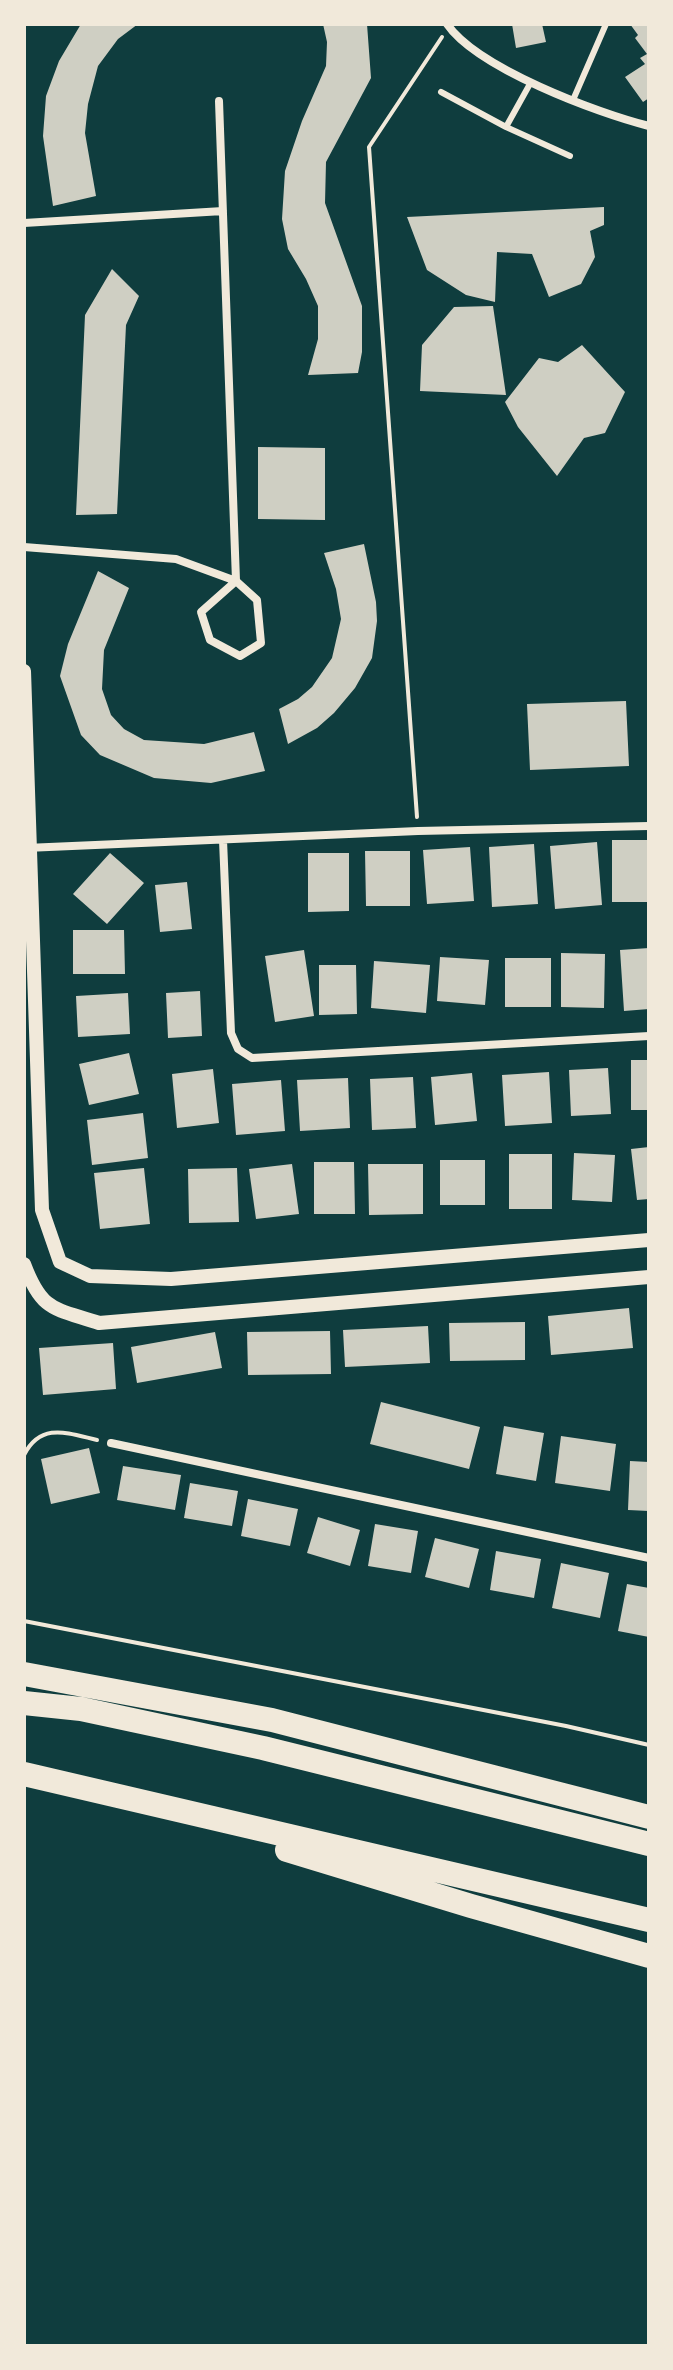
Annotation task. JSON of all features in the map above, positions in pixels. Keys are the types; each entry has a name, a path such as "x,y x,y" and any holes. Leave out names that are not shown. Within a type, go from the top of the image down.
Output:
{"highway":[{"path":"24,1674 272,1720 649,1817"},
{"path":"24,1703 81,1709 263,1748 649,1844"},
{"path":"24,1774 649,1920"},
{"path":"74,1784 471,1906 644,1953"}],"street":[{"path":"448,26 483,56 531,82 628,121 649,126"},
{"path":"219,101 236,581"},
{"path":"24,223 223,211"},
{"path":"24,547 176,559 236,581 257,600 261,643 240,656 210,640 201,612 236,581"},
{"path":"24,671 42,1210 60,1262 90,1276 171,1279 649,1240"},
{"path":"28,848 418,831 649,826"},
{"path":"223,840 231,1033 238,1049 252,1058 649,1036"},
{"path":"24,1264 33,1287 49,1307 99,1323 649,1277"},
{"path":"111,1443 649,1558"}],"lane":[{"path":"573,100 606,24"},
{"path":"506,127 531,82"},
{"path":"441,92 506,127 570,156"}],"path":[{"path":"418,831 369,147 448,26"},
{"path":"24,1455 32,1440 47,1433 70,1434 111,1443"},
{"path":"24,1621 566,1726 649,1745"}],"building":[{"path":"81,24 138,24 118,39 98,66 88,104 85,133 96,196 53,206 43,136 46,96 59,61"},
{"path":"323,24 367,24 371,78 326,162 325,203 362,306 362,352 358,373 308,375 318,339 318,306 288,249 282,219 285,171 326,66 327,42"},
{"path":"512,24 542,24 546,42 516,48"},
{"path":"630,24 649,24 649,98 643,102 625,77 645,64 640,58 647,54 635,38 638,35"},
{"path":"604,207 604,225 590,231 595,257 581,284 549,297 532,254 497,252 495,302 466,295 427,270 407,217"},
{"path":"112,269 139,296 126,325 117,514 76,515 85,315"},
{"path":"493,306 506,395 420,391 422,345 454,307"},
{"path":"582,345 625,392 605,433 584,438 557,476 518,427 505,402 539,358 558,362"},
{"path":"258,447 325,448 325,520 258,519"},
{"path":"364,544 376,602 372,658 355,688 334,713 317,728 288,744 279,709 312,687 332,658 341,619 336,589 324,553"},
{"path":"98,571 129,588 104,650 102,689 111,715 124,729 144,740 204,744 254,732 265,771 211,783 154,778 100,755 81,735 60,676 68,644"},
{"path":"626,701 629,766 530,770 527,704"},
{"path":"612,840 649,840 649,902 612,902"},
{"path":"597,842 602,905 555,909 550,846"},
{"path":"534,844 538,904 492,907 489,847"},
{"path":"470,847 474,901 427,904 423,850"},
{"path":"365,851 410,851 410,906 366,906"},
{"path":"110,853 144,883 107,924 73,894"},
{"path":"308,853 349,853 349,911 308,912"},
{"path":"187,882 192,929 160,932 155,885"},
{"path":"73,930 124,930 125,974 73,974"},
{"path":"649,948 649,1009 624,1011 620,950"},
{"path":"304,950 314,1016 275,1022 265,956"},
{"path":"561,953 605,954 604,1008 561,1007"},
{"path":"440,957 489,960 485,1005 437,1001"},
{"path":"505,958 551,958 551,1007 505,1007"},
{"path":"374,961 430,965 426,1013 371,1008"},
{"path":"319,965 356,965 357,1014 319,1015"},
{"path":"200,991 202,1036 168,1038 166,993"},
{"path":"128,993 130,1034 78,1037 76,996"},
{"path":"129,1053 139,1094 89,1105 79,1064"},
{"path":"631,1060 649,1060 649,1110 631,1110"},
{"path":"608,1068 611,1114 571,1116 569,1070"},
{"path":"213,1069 219,1123 177,1128 172,1074"},
{"path":"549,1072 552,1123 505,1126 502,1075"},
{"path":"472,1073 477,1121 435,1125 431,1077"},
{"path":"413,1077 416,1128 372,1130 370,1079"},
{"path":"348,1078 350,1128 300,1131 297,1080"},
{"path":"281,1080 285,1131 236,1135 232,1084"},
{"path":"143,1113 148,1158 92,1165 87,1120"},
{"path":"649,1147 649,1199 637,1200 631,1149"},
{"path":"574,1153 615,1155 612,1202 572,1200"},
{"path":"509,1154 552,1154 552,1209 509,1209"},
{"path":"440,1160 485,1160 485,1205 440,1205"},
{"path":"314,1162 354,1162 355,1214 314,1214"},
{"path":"292,1164 299,1214 256,1219 249,1169"},
{"path":"368,1164 423,1164 423,1214 369,1215"},
{"path":"144,1168 150,1224 100,1229 94,1173"},
{"path":"237,1168 239,1222 189,1223 188,1169"},
{"path":"629,1308 633,1348 551,1355 548,1316"},
{"path":"525,1322 525,1360 450,1361 449,1323"},
{"path":"428,1326 430,1363 345,1367 343,1330"},
{"path":"330,1331 331,1374 248,1375 247,1332"},
{"path":"215,1332 222,1368 137,1383 131,1347"},
{"path":"113,1343 116,1389 43,1395 39,1348"},
{"path":"381,1402 480,1427 469,1469 370,1444"},
{"path":"504,1426 544,1433 536,1481 496,1474"},
{"path":"561,1436 616,1444 610,1491 555,1483"},
{"path":"89,1448 100,1493 51,1504 41,1459"},
{"path":"630,1461 649,1462 649,1511 628,1510"},
{"path":"123,1466 181,1475 175,1510 117,1500"},
{"path":"190,1483 238,1491 232,1526 184,1518"},
{"path":"248,1499 298,1509 290,1546 241,1536"},
{"path":"318,1517 360,1530 350,1566 307,1553"},
{"path":"375,1524 418,1531 411,1573 368,1566"},
{"path":"435,1538 479,1549 469,1588 425,1577"},
{"path":"496,1551 541,1559 534,1598 490,1590"},
{"path":"561,1563 609,1573 600,1618 552,1608"},
{"path":"627,1584 649,1588 649,1637 618,1631"}]}
